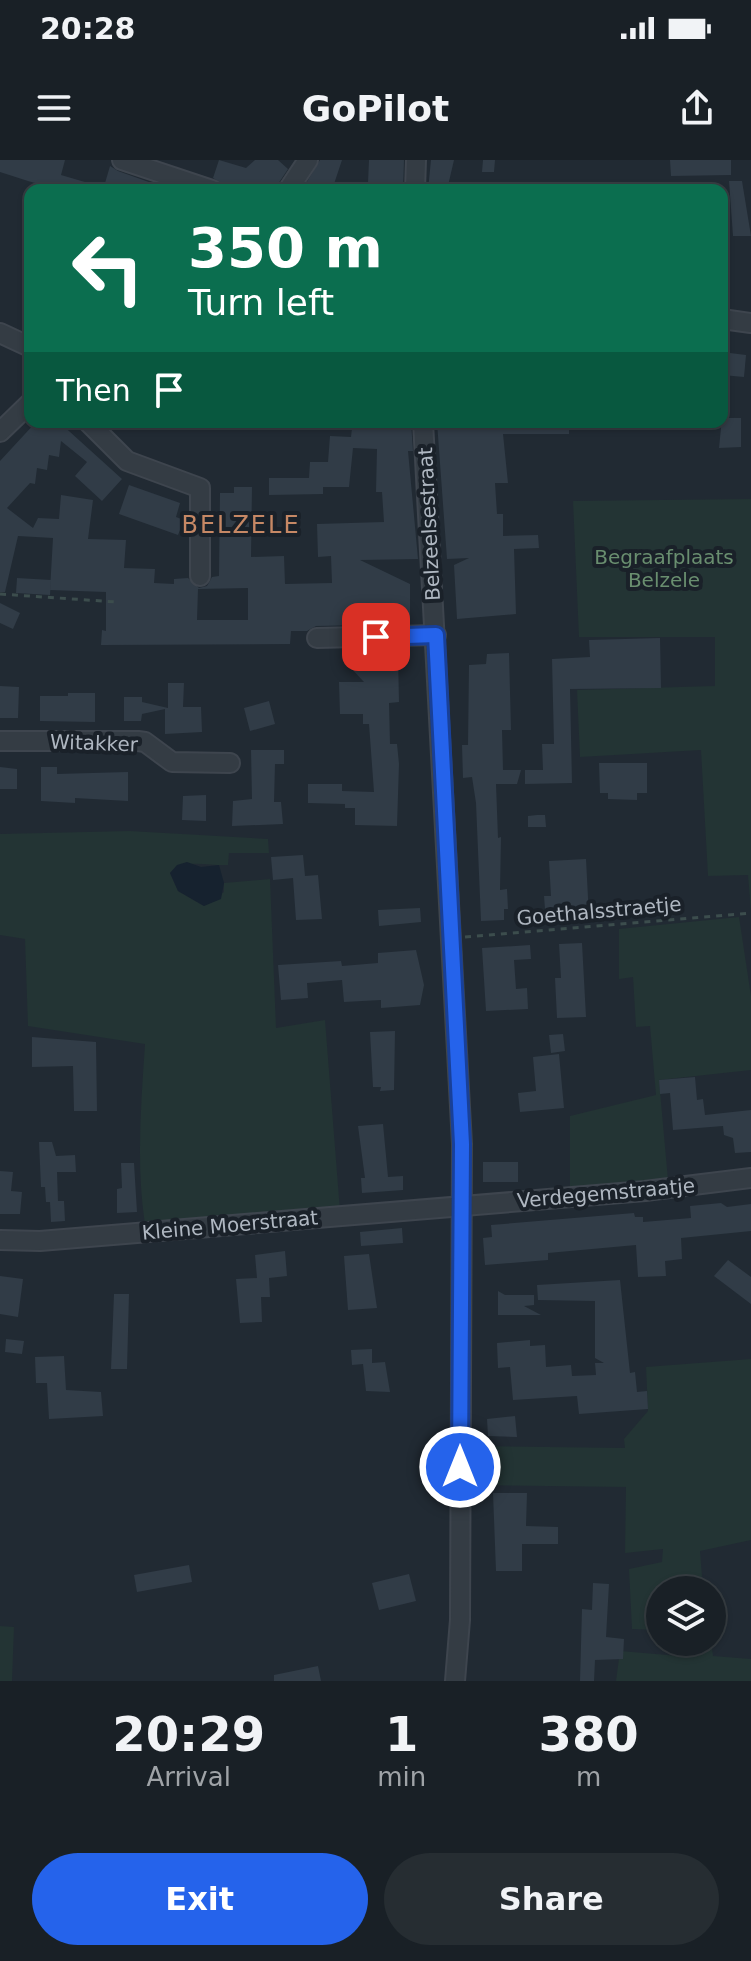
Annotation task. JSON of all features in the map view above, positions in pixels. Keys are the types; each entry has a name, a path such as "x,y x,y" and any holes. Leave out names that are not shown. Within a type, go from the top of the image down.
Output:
{"street":[{"path":"122,160 194,184"},
{"path":"292,184 308,160"},
{"path":"415,184 416,160"},
{"path":"728,320 751,323"},
{"path":"0,333 24,344"},
{"path":"0,432 24,409"},
{"path":"94,428 127,461 200,488 200,576"},
{"name":"Belzeelsestraat","path":"423,428 462,1144 460,1620 455,1681"},
{"path":"317,638 436,635"},
{"name":"Witakker","path":"0,741 138,741 145,742 172,762 230,763"},
{"name":"Verdegemstraatje","path":"460,1206 751,1178"},
{"name":"Kleine Moerstraat","path":"0,1240 40,1241 460,1206"}],"path":[{"path":"0,594 116,602"},
{"name":"Goethalsstraetje","path":"450,938 751,913"}],"green space":[{"name":"Begraafplaats Belzele","path":"751,499 751,912 748,875 708,876 701,750 580,757 577,690 715,686 715,637 579,637 573,501"},
{"path":"130,831 268,839 269,853 229,853 228,865 189,864 170,873 178,891 204,906 224,892 224,883 270,879 276,1028 325,1020 340,1211 145,1225 140,1157 145,1044 28,1026 25,939 0,935 0,834"},
{"path":"739,917 751,996 751,1070 659,1080 668,1180 570,1188 570,1116 656,1095 650,1026 636,1027 633,977 619,979 619,929"},
{"path":"751,1359 751,1540 700,1551 702,1576 646,1576 646,1630 632,1629 629,1569 662,1562 663,1549 625,1553 626,1487 474,1485 474,1446 625,1448 624,1439 648,1411 646,1367"},
{"path":"0,1626 14,1627 12,1681 0,1681"},
{"path":"620,1651 646,1653 646,1656 751,1659 751,1681 616,1681"}],"water":[{"path":"187,862 201,867 219,865 224,883 221,899 204,906 178,891 170,873 177,865"}],"building":[{"path":"0,160 65,160 61,175 92,184 39,184 0,172"},
{"path":"219,160 246,168 255,160 278,160 288,169 278,184 221,184 213,178"},
{"path":"320,160 342,160 334,184 306,184"},
{"path":"369,160 404,160 403,184 368,183"},
{"path":"431,160 454,160 448,184 429,184"},
{"path":"483,160 495,160 494,172 482,172"},
{"path":"670,160 731,160 731,175 671,176"},
{"path":"110,166 154,184 105,184"},
{"path":"729,181 742,181 751,236 733,236"},
{"path":"728,353 746,355 744,377 728,376"},
{"path":"728,418 741,418 741,447 719,448 721,428 728,428"},
{"path":"30,428 66,428 122,479 102,501 75,476 87,462 61,441 59,457 49,455 47,470 37,468 35,484 30,483 7,508 33,528 38,518 59,519 61,495 93,500 88,539 126,540 124,568 155,569 154,583 174,584 174,579 188,578 199,588 207,586 212,577 219,576 220,493 234,493 234,487 252,487 251,557 284,556 285,584 332,583 331,556 318,557 317,524 384,522 382,492 376,492 377,449 353,448 349,487 323,487 323,494 269,495 269,478 309,478 310,462 328,462 330,436 351,437 352,428 411,428 413,451 408,451 418,559 360,560 410,584 410,624 316,626 307,631 291,631 290,644 101,645 102,630 106,631 106,592 50,590 53,538 18,536 5,592 0,592 0,461","holes":["248,588 248,620 197,620 198,589"]},
{"path":"437,428 569,428 569,434 503,434 508,483 495,483 497,514 503,514 503,536 538,535 539,548 514,549 516,614 457,619 454,565 469,558 447,559"},
{"path":"129,485 180,503 176,517 184,520 178,535 119,514"},
{"path":"17,578 51,580 50,595 16,593"},
{"path":"0,603 20,613 13,629 0,623"},
{"path":"660,638 661,688 570,689 572,783 525,784 525,770 543,770 542,744 554,744 552,659 590,657 589,640"},
{"path":"357,649 367,656 398,656 399,702 389,703 390,744 397,744 399,764 397,826 355,825 355,808 345,808 345,804 308,803 308,784 342,784 342,791 374,792 369,724 363,724 363,714 340,714 339,682 364,682 351,668 349,659"},
{"path":"509,653 511,730 502,730 503,770 521,770 517,784 496,784 498,838 501,837 500,890 507,889 508,909 504,909 504,920 481,921 476,803 472,777 463,778 462,745 468,745 469,665 486,664 487,654"},
{"path":"168,683 184,683 183,707 201,707 202,732 165,734 165,709 142,714 141,721 124,721 124,697 142,697 142,702 168,708"},
{"path":"0,686 19,687 18,718 0,718"},
{"path":"68,693 95,693 95,722 40,721 40,696 68,696"},
{"path":"269,701 275,724 250,731 244,708"},
{"path":"251,750 284,750 284,764 275,764 274,802 281,802 283,824 232,826 233,801 252,799"},
{"path":"599,763 647,763 647,793 637,793 637,800 608,799 608,793 600,793"},
{"path":"0,767 17,769 17,789 0,789"},
{"path":"41,767 57,767 57,774 128,772 128,801 75,798 75,803 41,801"},
{"path":"206,795 206,821 182,820 183,796"},
{"path":"545,815 546,827 528,827 528,816"},
{"path":"303,855 305,876 318,875 322,919 296,920 293,878 273,880 271,857"},
{"path":"586,859 589,917 551,919 551,908 545,909 544,896 551,896 549,861"},
{"path":"420,908 421,922 379,926 378,910"},
{"path":"582,943 586,1017 557,1018 555,978 561,978 559,944"},
{"path":"530,945 531,959 514,960 516,989 527,988 528,1009 486,1011 482,948"},
{"path":"416,950 424,985 420,1005 381,1008 381,1000 344,1002 342,980 307,983 308,998 281,1000 278,965 341,961 342,966 378,963 378,953"},
{"path":"395,1031 394,1090 380,1091 381,1087 373,1087 370,1032"},
{"path":"563,1034 565,1051 551,1053 549,1035"},
{"path":"32,1037 96,1042 97,1111 74,1111 73,1066 32,1067"},
{"path":"559,1054 564,1108 520,1112 518,1093 536,1091 533,1057"},
{"path":"695,1077 697,1100 703,1099 705,1115 751,1110 751,1152 735,1153 733,1138 724,1135 723,1126 673,1130 670,1093 660,1094 659,1080"},
{"path":"383,1124 388,1177 403,1176 403,1190 362,1193 361,1178 365,1178 358,1126"},
{"path":"39,1142 52,1142 56,1156 75,1155 76,1172 57,1172 58,1201 64,1201 65,1221 51,1222 50,1202 46,1202 45,1187 41,1187"},
{"path":"483,1162 518,1162 518,1182 483,1182"},
{"path":"121,1163 134,1163 137,1212 117,1213 117,1189 122,1188"},
{"path":"0,1171 13,1172 11,1191 22,1192 20,1214 0,1214"},
{"path":"721,1203 727,1207 751,1204 751,1231 681,1238 682,1259 665,1261 666,1276 638,1277 636,1245 548,1253 548,1260 485,1265 483,1238 492,1237 491,1225 634,1213 635,1217 643,1217 643,1222 691,1218 690,1206"},
{"path":"402,1228 403,1243 361,1246 360,1232"},
{"path":"285,1251 287,1276 269,1278 270,1297 261,1297 262,1322 240,1323 236,1279 257,1278 255,1255"},
{"path":"369,1254 377,1308 348,1310 344,1256"},
{"path":"728,1260 751,1277 751,1304 714,1276"},
{"path":"0,1276 23,1279 18,1317 0,1314"},
{"path":"620,1280 630,1373 635,1372 637,1392 647,1391 648,1409 579,1414 577,1396 513,1400 510,1367 498,1368 497,1343 530,1340 530,1346 545,1345 546,1367 571,1365 572,1376 596,1375 595,1363 604,1363 595,1358 595,1301 538,1300 537,1285"},
{"path":"498,1291 505,1295 534,1295 534,1305 524,1306 541,1315 498,1315"},
{"path":"114,1294 129,1294 127,1369 111,1369"},
{"path":"6,1339 24,1341 22,1354 5,1352"},
{"path":"372,1349 372,1363 385,1362 390,1392 366,1391 363,1364 352,1365 351,1350"},
{"path":"64,1356 66,1390 101,1392 103,1416 49,1419 47,1383 36,1383 35,1357"},
{"path":"515,1416 517,1437 488,1436 487,1419"},
{"path":"493,1493 527,1493 526,1526 558,1527 558,1544 522,1544 522,1571 496,1571"},
{"path":"189,1565 192,1582 137,1592 134,1575"},
{"path":"409,1574 416,1601 379,1610 372,1583"},
{"path":"593,1583 609,1584 606,1637 624,1639 623,1659 595,1660 594,1681 580,1681 582,1609 592,1610"},
{"path":"318,1666 321,1681 274,1681 274,1675"}],"district":[{"name":"BELZELE","path":"241,525"}],"route":[{"path":"376,637 436,635 462,1144 460,1467"}]}
